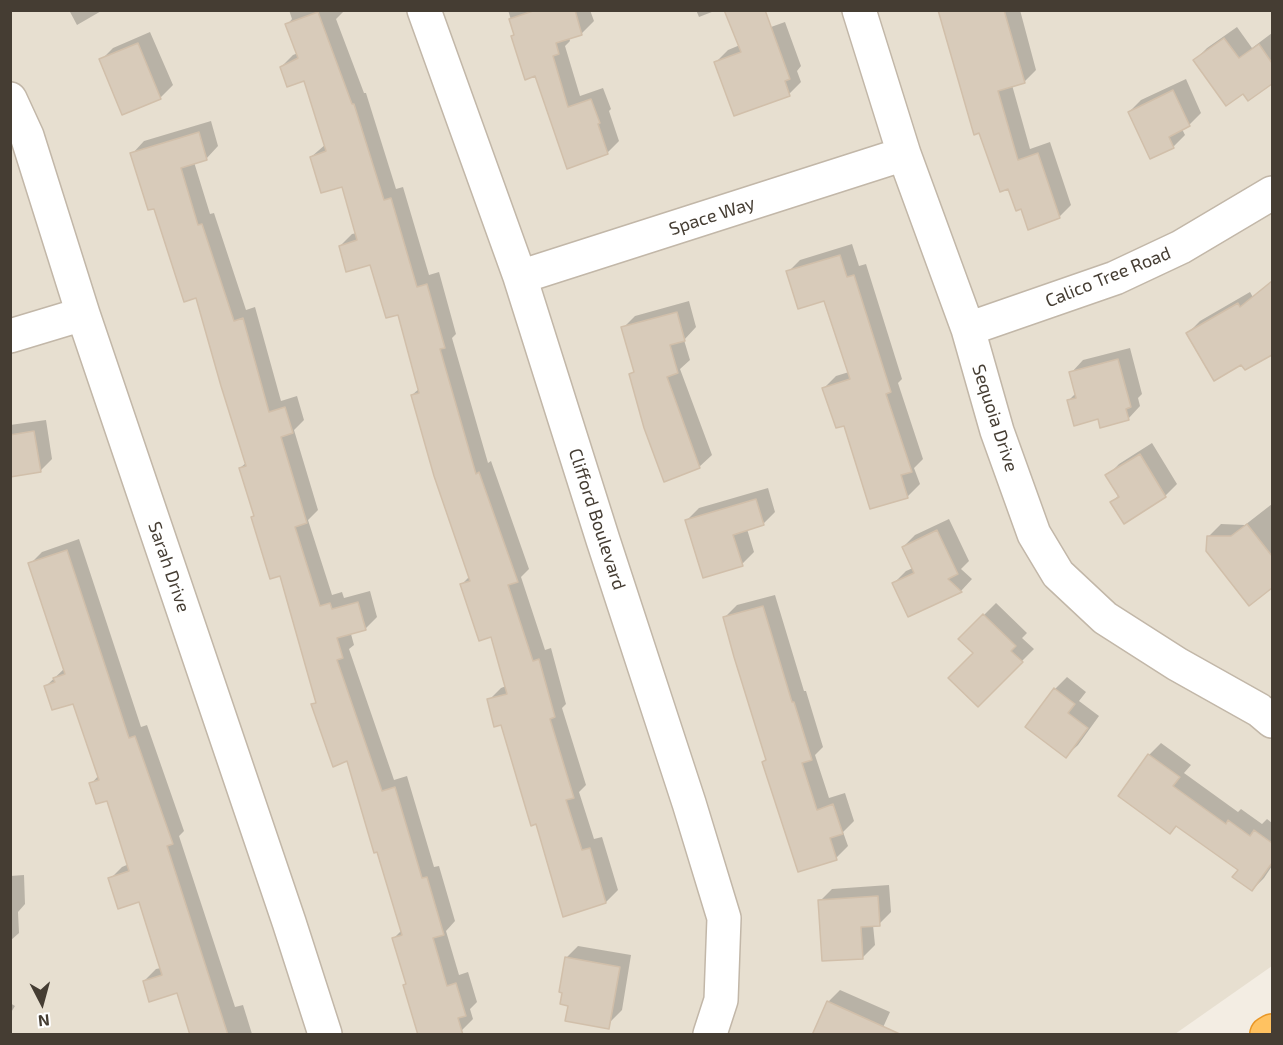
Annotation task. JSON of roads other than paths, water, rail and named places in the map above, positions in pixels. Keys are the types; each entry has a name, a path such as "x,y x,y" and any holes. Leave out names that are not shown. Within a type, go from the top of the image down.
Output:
{"highway":[{"path":"1267,1035 1272,1031"}],"street":[{"name":"Clifford Boulevard","path":"424,10 520,277 686,792 724,918 721,1000 710,1035"},
{"name":"Sequoia Drive","path":"859,10 904,154 968,329 997,431 1034,534 1058,574 1105,618 1177,664 1268,709"},
{"name":"Sarah Drive","path":"10,99 27,136 83,314 285,910 325,1035"},
{"name":"Space Way","path":"520,277 904,154"},
{"name":"Calico Tree Road","path":"968,329 1115,278 1181,247 1272,193"},
{"path":"10,336 83,314"}]}
